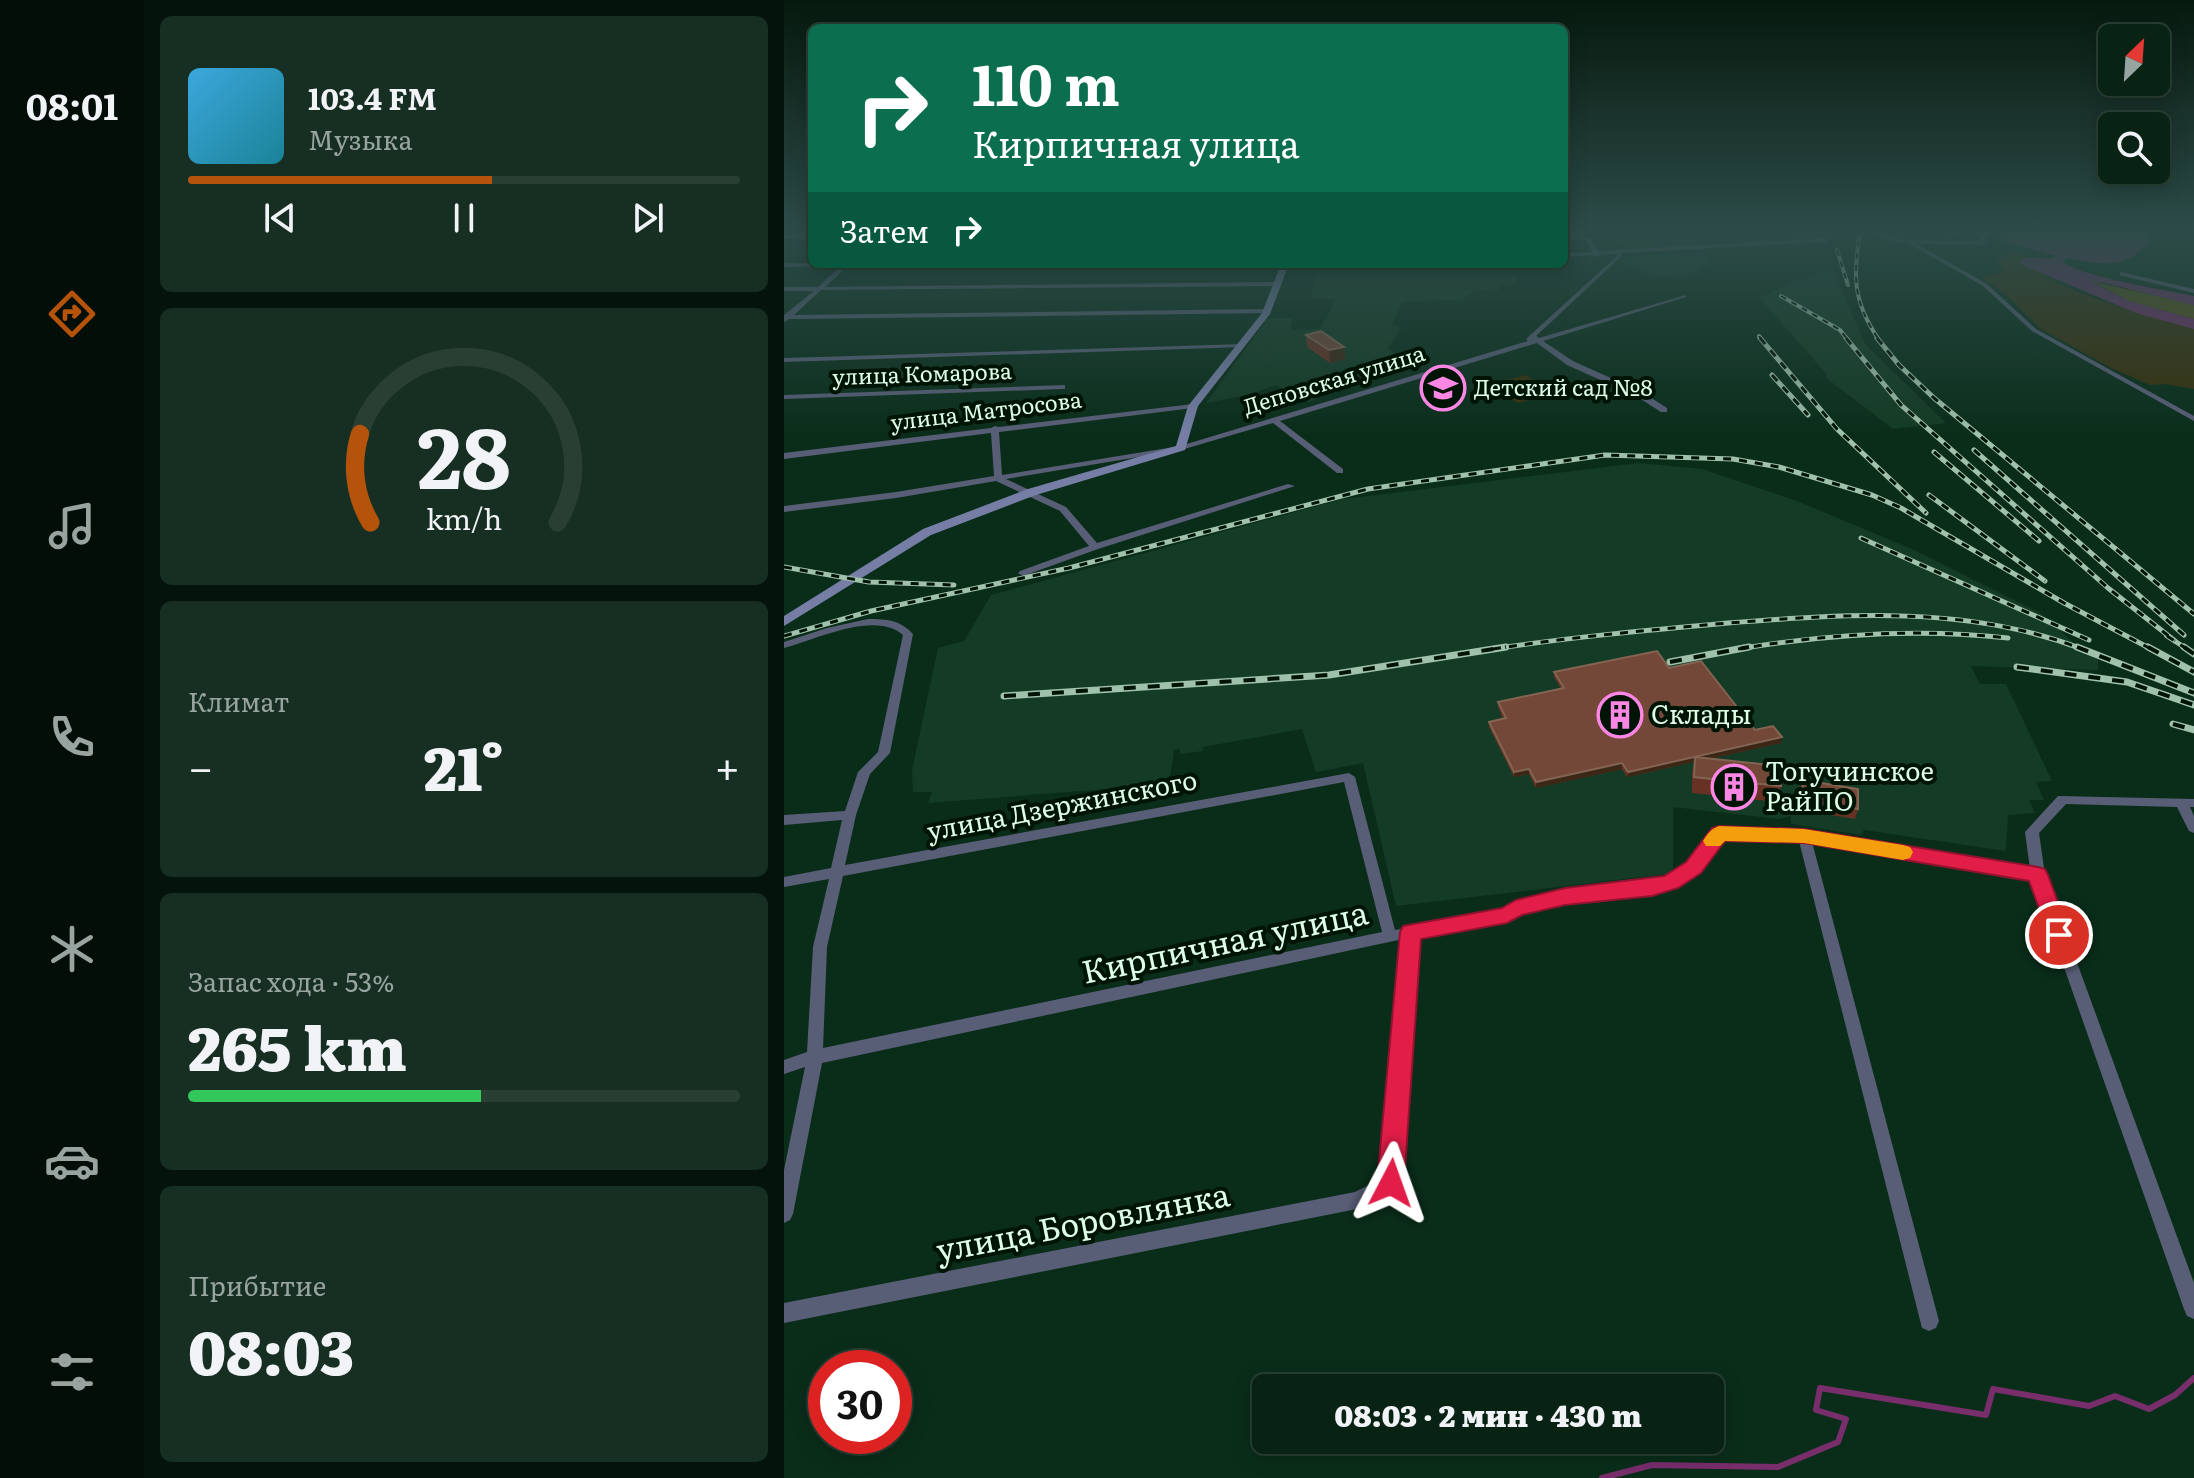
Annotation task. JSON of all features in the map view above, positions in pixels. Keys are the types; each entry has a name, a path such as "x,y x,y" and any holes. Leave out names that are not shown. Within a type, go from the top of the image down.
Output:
{"street":[{"path":"785,318 809,298"},
{"path":"1181,448 1193,406 1243,345 1267,311 1272,298"},
{"path":"1575,298 1531,340 1570,363 1639,394 1664,410"},
{"name":"Деповская улица","path":"784,622 927,532 1032,492 1677,298"},
{"path":"1999,298 2034,330 2194,419"},
{"path":"785,318 1267,311"},
{"path":"784,360 1243,345"},
{"name":"улица Комарова","path":"784,397 1062,387"},
{"name":"улица Матросова","path":"784,456 1193,406"},
{"path":"1274,420 1340,471"},
{"path":"995,428 998,479 1032,492 1063,509 1095,547"},
{"name":"Деповская улица","path":"784,509 998,479 1181,448"},
{"path":"1023,573 1095,547 1291,486"},
{"path":"784,645 867,622 891,621 903,625 908,634 884,753 864,772 850,815 820,947 815,1057 784,1214"},
{"name":"улица Дзержинского","path":"784,882 1349,777 1390,937"},
{"path":"2192,1298 2038,875 2032,832 2063,799 2188,804 2194,828"},
{"path":"784,820 850,815"},
{"name":"Кирпичная улица","path":"784,1067 815,1057 1411,932 1507,915 1516,909 1552,899 1652,888 1671,882 1694,867 1719,833 1804,836 2038,875"},
{"path":"1804,836 1929,1321"},
{"name":"улица Боровлянка","path":"784,1313 1357,1200 1391,1183 1411,932"}],"shaded area":[{"path":"1312,298 1464,298 1402,301 1392,325 1401,328 1388,348 1399,357 1298,383 1319,398 1309,402 1276,385 1258,393 1206,403 1268,318 1292,318 1291,330 1320,329 1336,299"},
{"path":"1760,298 1845,298 1865,344 1946,423 1893,429 1825,377 1828,376"},
{"path":"2009,298 2097,298 2194,329 2194,389 2150,385 2113,369 2041,329"},
{"path":"2100,298 2123,298 2194,319 2194,329 2136,313"},
{"path":"2123,298 2168,298 2186,302 2194,305 2194,319"},
{"path":"2166,298 2194,298 2194,305"},
{"path":"1526,375 1553,394 1518,403 1488,385"},
{"path":"1639,463 1702,469 1797,501 1914,550 2042,614 2079,648 2098,660 2098,670 1971,666 1980,684 2006,684 2052,781 2036,782 2044,800 2029,800 2035,813 2008,815 2006,851 1864,830 1861,835 1791,824 1791,816 1779,819 1673,807 1673,870 1667,874 1396,906 1363,763 1316,772 1302,729 1203,747 1203,751 1181,754 1179,749 1174,750 1169,784 928,803 932,792 913,792 912,770 938,648 964,641 991,595 1343,499"}],"building":[{"path":"1321,331 1344,347 1329,350 1306,335"},
{"name":"Склады","path":"1657,651 1669,668 1701,661 1755,730 1773,726 1782,737 1628,772 1622,763 1536,782 1529,769 1514,772 1489,722 1506,718 1498,702 1564,688 1554,672"},
{"path":"1695,757 1780,766 1781,786 1694,777"},
{"path":"1803,780 1858,789 1858,809 1802,800"}],"waterway":[{"path":"1602,1478 1652,1465 1778,1467 1838,1442 1846,1419 1816,1410 1820,1388 1986,1415 1993,1389 2089,1406 2115,1396 2149,1409 2175,1395 2194,1378"}],"railway":[{"path":"1784,298 1840,330 1848,340"},
{"path":"1859,298 1879,340"},
{"path":"1759,336 1762,340"},
{"path":"1760,338 1837,429 1926,513"},
{"path":"1846,338 1901,405 2108,588 2175,641"},
{"path":"1877,338 1899,365 1934,398 2194,614"},
{"path":"1772,375 1808,415"},
{"path":"1974,450 2184,635"},
{"path":"1934,452 2039,541"},
{"path":"784,636 871,611 1069,568 1368,489 1605,455 1733,459 1779,467 1872,495 1901,508 2064,603 2151,649"},
{"path":"1929,495 2045,581"},
{"path":"1861,538 2089,640"},
{"path":"784,567 869,582 954,585"},
{"path":"1496,649 1581,637 1773,620 1907,616 1995,625 2082,649"},
{"path":"1740,649 1873,634 1940,633 2008,638"},
{"path":"2167,636 2185,648"},
{"path":"1496,649 1506,647"},
{"path":"1740,649 1749,647"},
{"path":"2077,647 2194,693"},
{"path":"2148,647 2194,672"},
{"path":"2185,648 2194,654"},
{"path":"1004,696 1329,675 1496,649"},
{"path":"1670,662 1740,649"},
{"path":"2017,667 2127,682 2194,705"},
{"path":"2173,724 2194,730"}],"slow traffic":[{"path":"1713,841 1719,833 1804,836 1903,852"}],"place":[{"name":"Детский сад №8","path":"1443,388"},
{"name":"Склады","path":"1620,715"},
{"name":"Тогучинское РайПО","path":"1734,787"}],"route":[{"path":"1391,1183 1411,932 1507,915 1539,901 1652,888 1671,882 1694,867 1719,833 1804,836 2038,875 2059,935"}]}
